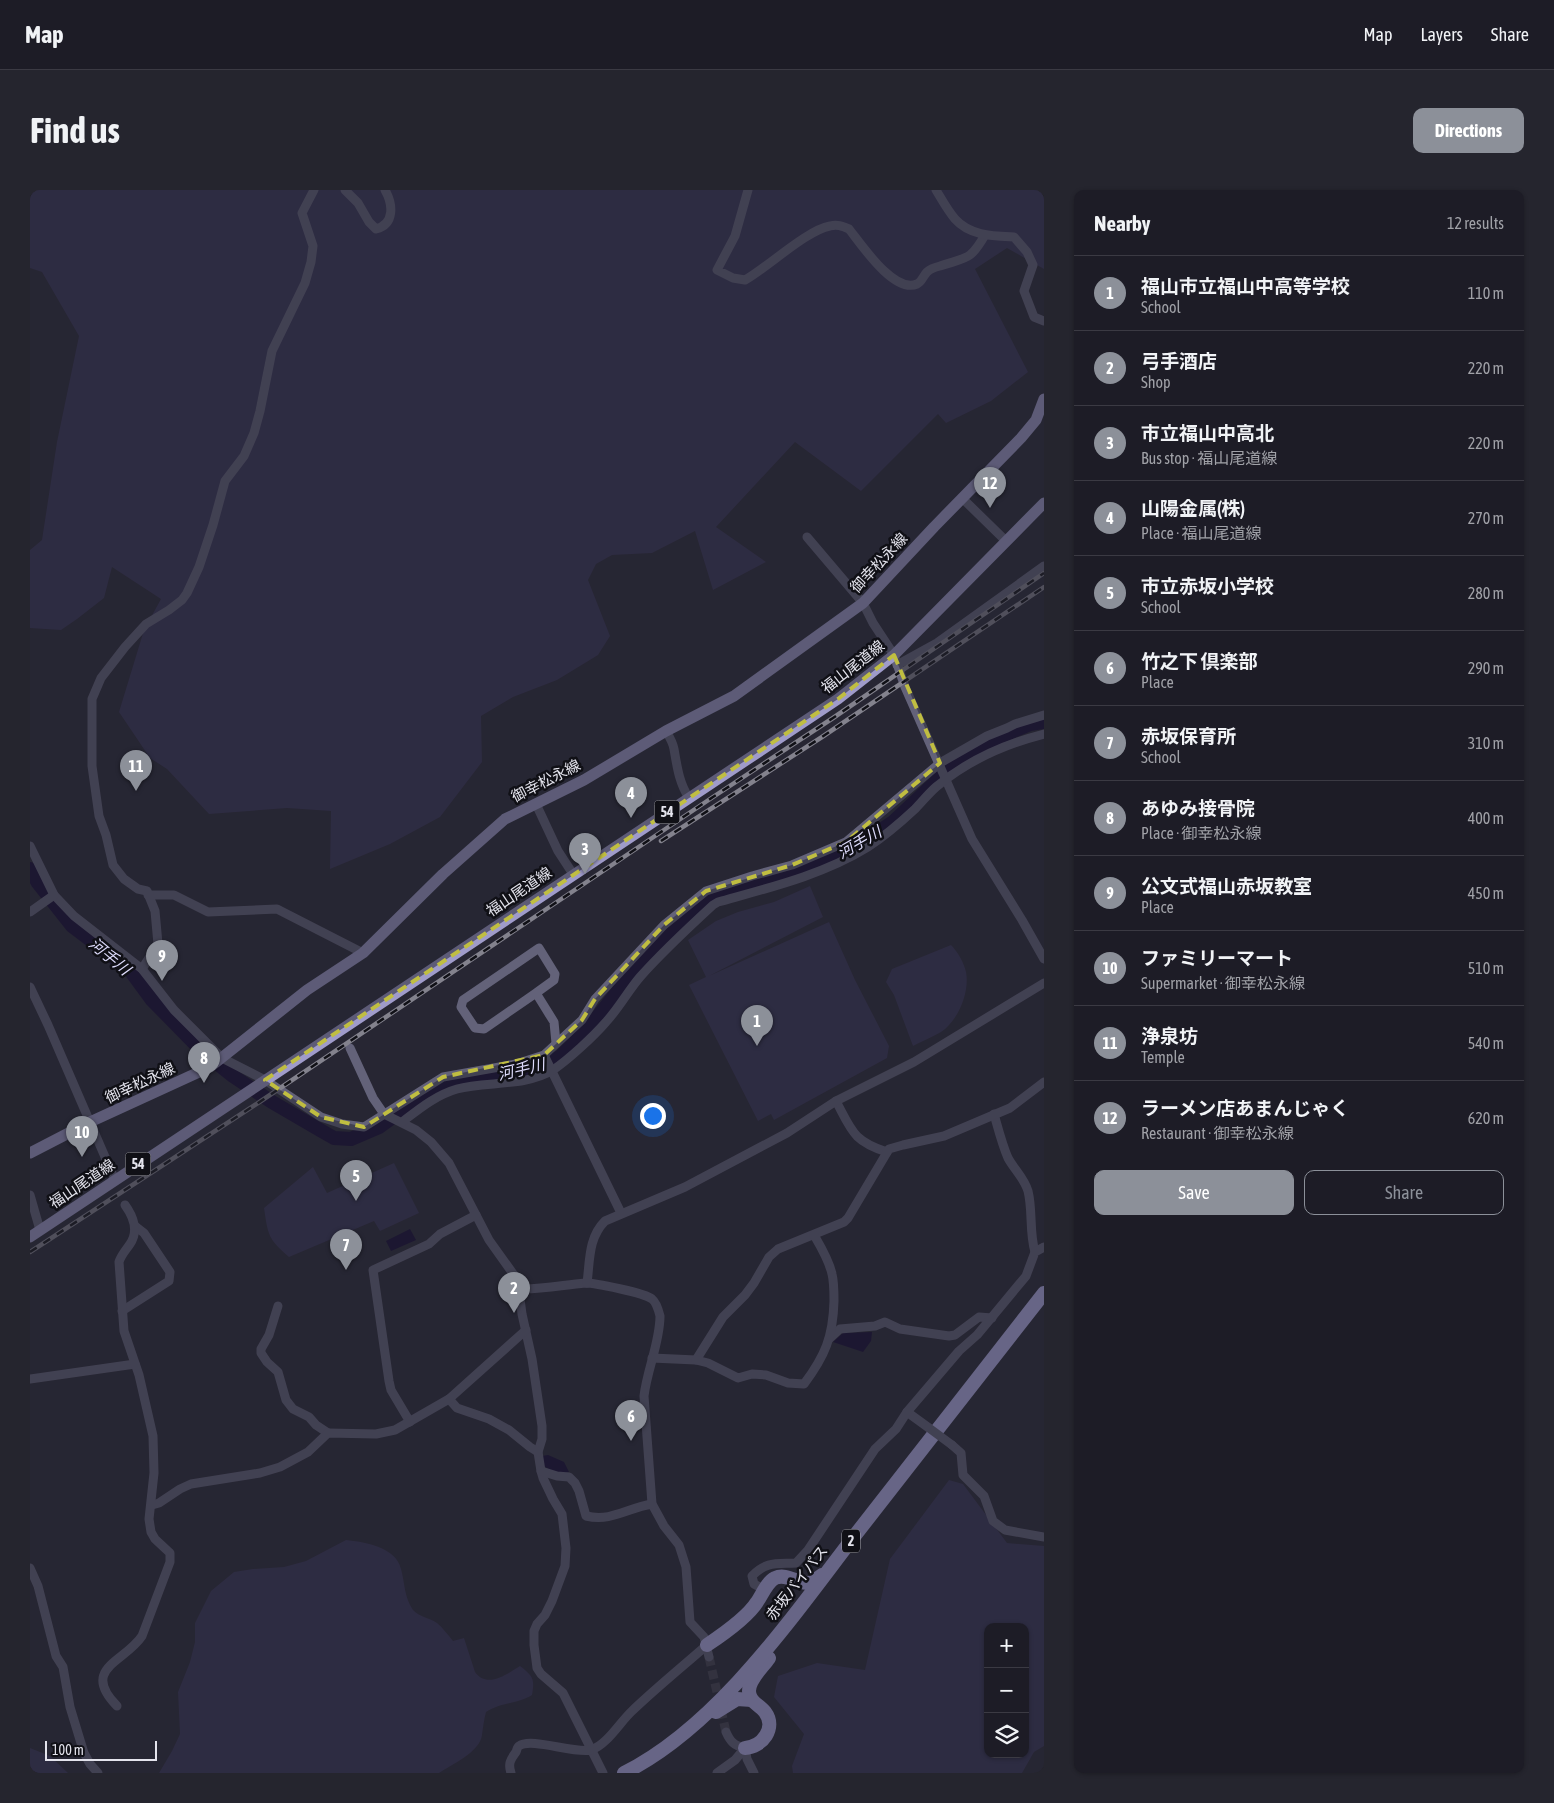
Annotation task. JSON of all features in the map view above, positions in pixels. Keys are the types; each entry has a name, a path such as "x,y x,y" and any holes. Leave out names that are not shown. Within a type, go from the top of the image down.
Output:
{"highway":[{"name":"赤坂バイパス","path":"634,1771 699,1722 756,1660 807,1600 1044,1293"},
{"name":"赤坂バイパス","path":"634,1771 686,1740 716,1712 760,1664 1044,1299"},
{"path":"708,1651 755,1605 773,1578 780,1576 804,1583 812,1582 830,1568"},
{"path":"756,1660 771,1636 798,1601 800,1594 786,1577"},
{"path":"745,1748 754,1747 766,1738 769,1724 765,1712 752,1700 749,1691 751,1682 802,1616 813,1596"},
{"path":"716,1712 737,1699 752,1700"}],"main road":[{"name":"御幸松永線","path":"30,1153 218,1061 307,990 363,953 443,874 505,819 584,780 666,731 734,696 863,604 1036,420 1044,399"},
{"name":"福山尾道線","path":"35,1234 895,660 1044,503"}],"street":[{"path":"142,969 158,944 154,911 147,891 138,890 124,879 113,864 99,816 92,766 92,699 101,678 124,647 146,624 182,600 199,567 213,526 225,481 244,456 254,433 272,351 305,283 313,246 302,212 314,190"},
{"path":"345,190 376,229 388,223 390,218 390,202 385,190"},
{"path":"748,190 735,236 717,270 733,278 745,280 813,234 829,226 842,225 849,229 893,279 903,284 912,285 919,283 928,271 970,256 985,235"},
{"path":"936,190 956,220 964,226 985,235 1014,237 1027,252 1033,265 1024,290 1034,317 1044,321"},
{"path":"962,498 1006,541"},
{"path":"807,537 863,604 895,660 972,839 1044,959"},
{"path":"895,660 938,643 1044,566"},
{"path":"30,846 50,898 142,969 218,1061 263,1082 321,1117 342,1124 364,1126 443,1077 516,1064 544,1056 582,1020 595,999 664,925 706,891 792,865 846,842 940,764 987,736 1015,724 1044,715"},
{"path":"666,731 674,748 676,768 689,798"},
{"path":"400,1121 434,1098 459,1088 506,1084 542,1075 570,1056 606,1023 645,972 669,945 713,905 797,880 866,849 897,826 946,778 972,762 997,750 1024,739 1044,734"},
{"path":"536,804 558,852 573,874"},
{"path":"148,895 174,895 208,912 277,909 363,953"},
{"path":"30,912 50,898"},
{"path":"539,948 555,974 554,980 536,994 484,1029 475,1028 461,1007 462,1000 539,948"},
{"path":"587,1283 593,1239 597,1230 605,1221 693,1182 787,1133 836,1101 914,1062 1044,983"},
{"path":"30,987 115,1180"},
{"path":"536,994 554,1022 556,1043"},
{"path":"350,1048 373,1098 386,1114 431,1142 449,1163 489,1240 524,1289"},
{"path":"544,1056 621,1213"},
{"path":"696,1360 723,1317 745,1296 769,1258 778,1249 844,1222 848,1218 887,1152 903,1144 944,1136 1010,1108 1044,1082"},
{"path":"836,1101 858,1138 868,1146 887,1152"},
{"path":"765,1590 754,1584 752,1576 759,1568 774,1563 796,1563 808,1550 875,1449 896,1429 907,1412 959,1351 978,1336 1026,1276 1035,1252 1031,1232 1032,1216 1027,1190 1020,1174 1008,1158 994,1114"},
{"path":"30,1195 35,1234"},
{"path":"117,1706 102,1683 103,1674 114,1661 138,1642 142,1636 170,1562 170,1553 155,1539 151,1532 149,1520 152,1505 153,1436 144,1393 124,1331 119,1262 132,1241 135,1226 131,1214 125,1205"},
{"path":"410,1422 391,1390 388,1381 373,1270 429,1244 440,1234 476,1216"},
{"path":"122,1311 169,1281 170,1278 170,1272 144,1233 135,1226"},
{"path":"652,1358 696,1360 708,1363 738,1378 752,1374 766,1375 788,1383 804,1384 818,1366 833,1324 833,1275 829,1263 814,1235"},
{"path":"1035,1252 1044,1246"},
{"path":"511,1773 509,1766 512,1757 519,1746 530,1742 582,1751 592,1750 609,1737 630,1712 708,1651 704,1637 690,1622 686,1567 679,1545 664,1526 652,1504 644,1396 659,1325 660,1314 653,1300 641,1294 587,1283 542,1289 524,1289"},
{"path":"524,1289 520,1299 542,1426 542,1439 538,1452 542,1478 562,1514 566,1548 565,1566 552,1601 534,1631 537,1668 541,1674 563,1693 603,1773"},
{"path":"278,1306 261,1353 267,1362 278,1372 286,1400 293,1409 309,1417 316,1425 328,1433 376,1434 395,1430 449,1399 526,1330"},
{"path":"829,1339 840,1329 875,1326 885,1322 900,1328 955,1336 979,1317 992,1318"},
{"path":"30,1378 135,1364"},
{"path":"449,1399 457,1408 489,1419 509,1430 538,1452"},
{"path":"907,1412 961,1453 964,1475 984,1496 993,1521 1005,1530 1044,1537"},
{"path":"152,1505 159,1503 191,1484 260,1473 280,1467 308,1452 328,1433"},
{"path":"541,1471 557,1476 569,1477 576,1484 586,1516 608,1518 638,1506 652,1504"},
{"path":"30,1568 38,1586 56,1656 63,1667 70,1707 84,1753 98,1773"},
{"path":"726,1732 729,1740 745,1748"},
{"path":"717,1773 735,1760 745,1748"},
{"path":"745,1748 747,1759 754,1773"}],"highlighted area":[{"path":"894,655 940,763 846,842 792,865 706,891 664,925 595,999 582,1020 544,1055 443,1077 364,1127 321,1117 265,1080 573,874 838,699"}],"shaded area":[{"path":"30,190 1044,190 1044,269 1007,248 975,269 1028,372 991,401 946,423 938,414 861,491 795,442 716,527 766,562 713,590 695,531 652,553 612,555 596,564 588,580 610,636 598,655 557,680 513,697 481,716 482,762 440,817 390,844 330,869 331,811 287,808 209,814 167,769 150,758 119,712 144,630 161,599 112,567 104,598 77,619 61,630 30,628 30,550 42,540 57,442 79,336 42,272 30,268"},
{"path":"810,886 823,917 709,976 829,922 855,980 889,1046 887,1058 774,1120 771,1114 758,1121 689,985 706,977 688,940 716,921 738,912 774,902"},
{"path":"951,945 964,965 966,972 966,988 961,1005 953,1021 947,1027 938,1034 913,1046 894,995 886,982 892,969"},
{"path":"394,1163 419,1213 380,1231 374,1221 289,1257 273,1241 268,1231 264,1208 313,1167 327,1193"},
{"path":"410,1229 416,1240 391,1251 386,1241"},
{"path":"872,1332 871,1341 863,1352 833,1342 843,1333"},
{"path":"548,1455 564,1462 569,1472 557,1474 542,1465 542,1456"},
{"path":"949,1480 963,1484 1007,1543 1044,1546 1044,1746 1034,1752 1022,1773 793,1773 792,1766 804,1734 774,1697 778,1676 817,1663 865,1670 890,1559"},
{"path":"346,1540 370,1544 393,1555 401,1569 406,1595 413,1610 437,1623 453,1641 464,1638 475,1672 480,1677 491,1680 509,1673 520,1666 532,1678 532,1695 486,1712 482,1735 476,1747 439,1773 159,1773 180,1734 178,1692 190,1662 195,1642 195,1623 211,1591 234,1572 284,1567 306,1561"},
{"path":"30,1748 50,1756 68,1773 30,1773"}],"waterway":[{"name":"河手川","path":"30,869 38,883 72,926 130,970 152,1000 203,1052 233,1076 272,1102 334,1138 351,1139 379,1127 429,1091 447,1083 469,1078 514,1074 542,1067 561,1056 588,1029 637,967 693,913 714,899 804,870 851,850 893,822 957,762 988,742 1030,724 1044,722"}],"tunnel":[{"path":"709,1657 726,1732"}],"railway":[{"path":"30,1252 261,1101 833,718 1044,573"},
{"path":"661,841 822,737 1044,587"}],"place":[{"name":"ラーメン店あまんじゃく","path":"990,508"},
{"name":"浄泉坊","path":"136,791"},
{"name":"山陽金属(株)","path":"631,818"},
{"name":"市立福山中高北","path":"585,874"},
{"name":"公文式福山赤坂教室","path":"162,981"},
{"name":"福山市立福山中高等学校","path":"757,1046"},
{"name":"あゆみ接骨院","path":"204,1083"},
{"name":"ファミリーマート","path":"82,1157"},
{"name":"市立赤坂小学校","path":"356,1201"},
{"name":"赤坂保育所","path":"346,1270"},
{"name":"弓手酒店","path":"514,1313"},
{"name":"竹之下 倶楽部","path":"631,1441"}]}
